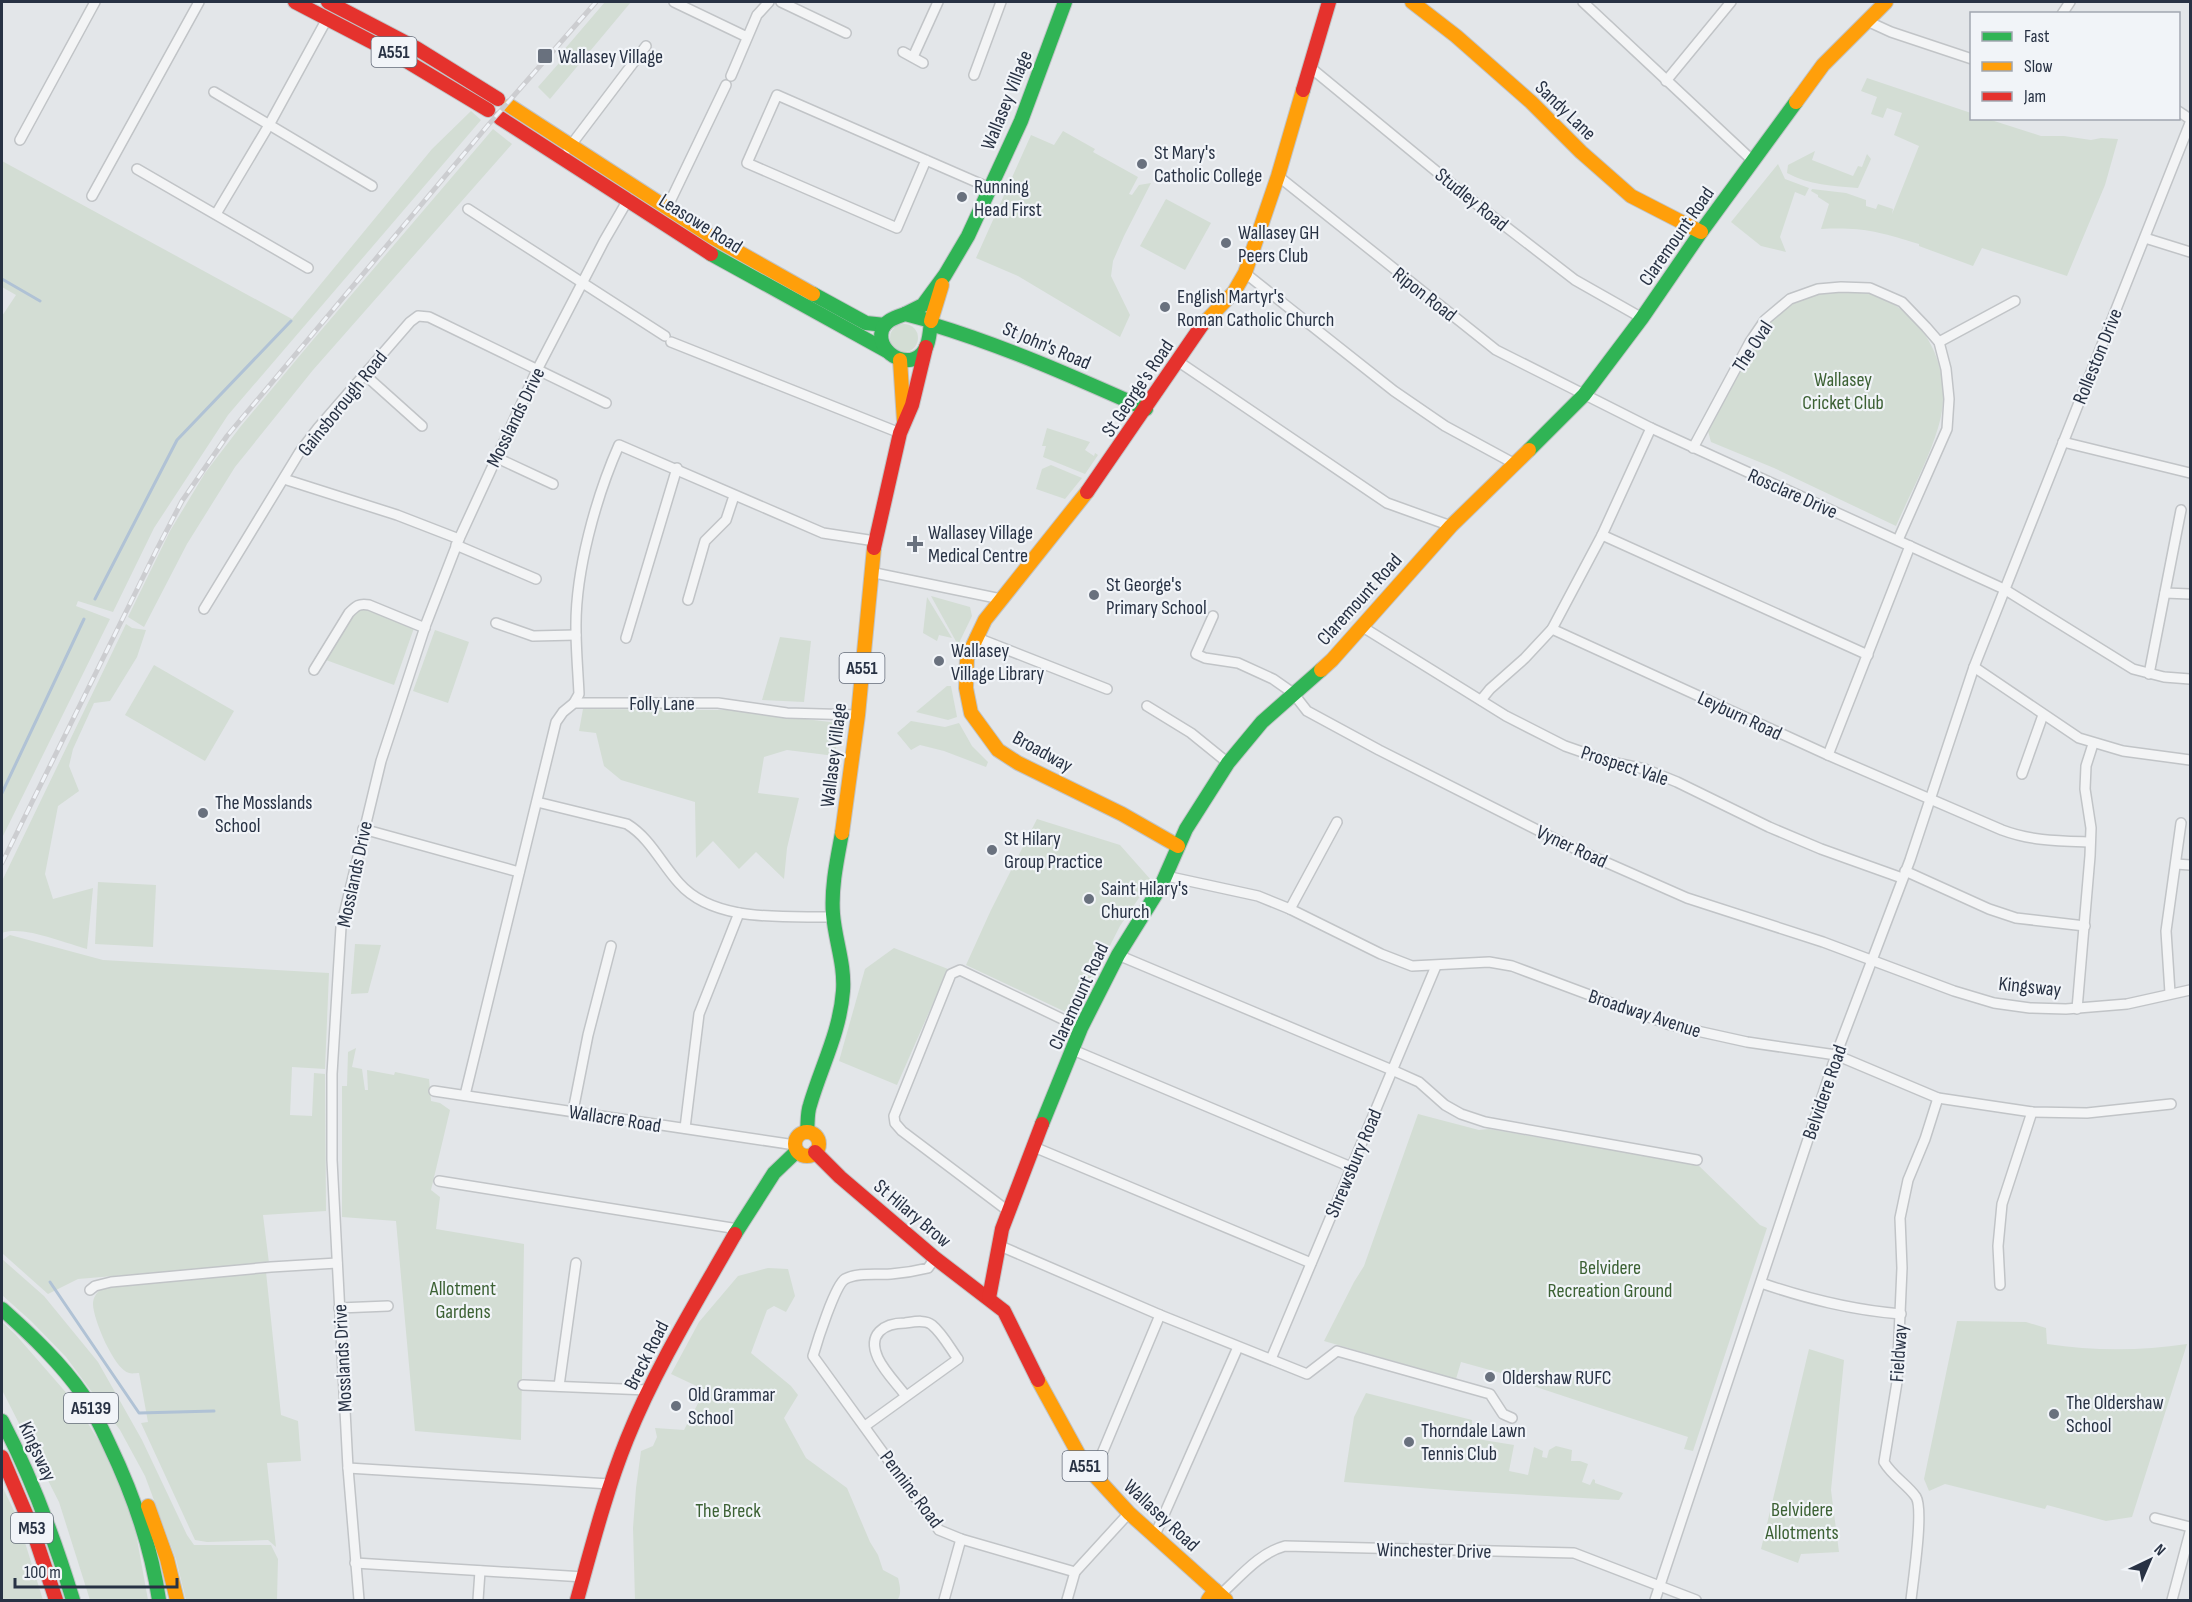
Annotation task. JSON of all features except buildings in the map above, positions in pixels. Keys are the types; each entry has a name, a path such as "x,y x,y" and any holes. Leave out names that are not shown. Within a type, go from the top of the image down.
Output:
{"main road":[{"name":"Leasowe Road","path":"295,2 409,60 704,250 887,351"},
{"name":"Leasowe Road","path":"328,2 416,48 504,102 712,237 866,323 885,325"},
{"name":"Wallasey Village","path":"905,314 923,305 945,275 968,236 1021,121 1065,2"},
{"name":"St George's Road","path":"975,637 1001,598 1099,477 1207,318 1234,292 1245,273 1278,176 1329,2"},
{"name":"Sandy Lane","path":"1412,2 1456,36 1531,102 1581,152 1631,196 1701,232"},
{"name":"Claremount Road","path":"989,1298 998,1245 1008,1212 1081,1028 1118,955 1166,876 1191,820 1228,763 1262,722 1332,660 1451,526 1584,395 1642,318 1701,232 1823,65 1886,2"},
{"name":"Wallasey Village","path":"931,322 945,275"},
{"path":"905,314 931,322 926,347 915,358 900,360 887,351 882,338 885,325 891,319 905,314"},
{"name":"St John's Road","path":"931,322 1032,358 1146,409"},
{"name":"Wallasey Village","path":"833,917 832,892 848,796 858,715 870,572 875,541 902,427 912,405 926,347"},
{"name":"Wallasey Village","path":"900,360 902,427"},
{"name":"Broadway","path":"975,637 967,658 966,688 971,713 982,732 998,750 1018,763 1122,814 1178,846"},
{"name":"A551","path":"815,1152 819,1145 817,1137 807,1132 809,1107 830,1051 843,990 843,962 833,917"},
{"path":"807,1132 797,1137 796,1148 804,1155 815,1152"},
{"name":"Breck Road","path":"577,1600 610,1484 648,1390 738,1229 774,1173 796,1148"},
{"name":"St Hilary Brow","path":"815,1152 840,1177 935,1258 989,1298"},
{"name":"Wallasey Road","path":"989,1298 1004,1311 1045,1394 1084,1464 1129,1513 1155,1535 1217,1596"},
{"name":"A5139","path":"2,1309 62,1371 120,1449 140,1486 154,1520 177,1600"},
{"name":"A5139","path":"90,1406 127,1481 144,1530 159,1600"},
{"name":"Kingsway","path":"2,1421 35,1489 73,1600"},
{"name":"M53","path":"2,1457 43,1557 56,1600"}],"street":[{"path":"20,140 95,2"},
{"path":"92,196 199,2"},
{"path":"674,2 747,37"},
{"path":"661,222 757,15 769,2"},
{"path":"781,2 846,33"},
{"path":"913,57 939,2"},
{"path":"974,75 1001,2"},
{"path":"1583,2 1595,5 1666,81 1753,161"},
{"path":"1666,81 1731,2"},
{"path":"216,214 328,17"},
{"path":"1867,21 1891,32 1970,59"},
{"path":"562,160 570,145 646,46"},
{"path":"903,52 923,63"},
{"name":"Studley Road","path":"1311,68 1470,198 1575,280 1642,318"},
{"path":"214,92 372,186"},
{"path":"926,160 897,228 747,163 777,95 926,160 990,188"},
{"name":"Rolleston Drive","path":"2004,589 2190,121"},
{"path":"137,169 308,267"},
{"name":"Ripon Road","path":"1278,176 1496,350 1584,395"},
{"name":"Mosslands Drive","path":"359,1600 348,1468 332,1160 332,1074 341,927 381,761 425,628 457,542 537,370 634,188"},
{"path":"468,210 583,282 668,339 902,427"},
{"path":"2145,238 2190,252"},
{"path":"1245,273 1394,391 1445,426 1515,464"},
{"name":"The Oval","path":"1693,448 1750,342 1765,320 1790,299 1818,289 1841,286 1870,288 1902,302 1938,342 1946,369 1949,399 1947,429 1898,540"},
{"path":"1938,342 2015,301"},
{"name":"Gainsborough Road","path":"204,609 284,480 298,453 364,374 418,316 429,317 537,370"},
{"path":"1179,362 1387,503 1451,526"},
{"path":"537,370 606,403"},
{"path":"364,374 422,426"},
{"name":"Rosclare Drive","path":"1584,395 1693,448 2004,589 2133,669 2149,675 2190,679"},
{"path":"1481,700 1552,629 1602,535 1651,428"},
{"path":"2062,442 2190,473"},
{"path":"465,1095 556,722 574,703 579,693 576,635 583,558 604,478 619,445 823,533 875,541"},
{"path":"495,457 553,484"},
{"path":"626,638 676,468"},
{"path":"284,480 397,515 536,579"},
{"path":"688,600 705,541 726,520 734,496"},
{"path":"2149,675 2181,510"},
{"path":"1602,535 1868,655"},
{"path":"1828,755 1910,546"},
{"path":"870,572 1001,598"},
{"name":"Belvidere Road","path":"1655,1600 1836,1056 1904,875 1974,667 2004,589"},
{"path":"2165,593 2190,594"},
{"path":"314,670 356,605 362,603 369,605 425,628"},
{"name":"Vyner Road","path":"1213,616 1196,654 1205,658 1238,663 1273,679 1293,693 1306,711 1378,750 1569,846 1688,898 1871,960"},
{"path":"496,623 532,636 576,635"},
{"name":"Prospect Vale","path":"1361,626 1506,716 1565,746 1611,762 1645,769 1677,782 1769,828 1821,849 1904,875 1989,909 2016,918 2085,926"},
{"name":"Leyburn Road","path":"1552,629 1828,755 2022,838 2090,842"},
{"path":"975,637 1107,689"},
{"path":"1974,667 2079,738 2123,751 2190,760"},
{"name":"Folly Lane","path":"574,703 718,703 788,713 858,715"},
{"path":"1147,706 1191,733 1228,763"},
{"path":"2022,774 2043,715"},
{"path":"2077,1009 2091,828 2085,789 2086,765 2093,744"},
{"path":"537,802 627,824 639,831 677,882 701,902 739,913 833,917"},
{"path":"1290,909 1337,822"},
{"path":"2170,993 2166,931 2181,823"},
{"path":"363,830 519,872"},
{"path":"2176,864 2190,865"},
{"name":"Broadway Avenue","path":"1166,876 1258,896 1290,909 1381,954 1412,966 1490,962 1512,966 1670,1025 1747,1042 1836,1056 1938,1098 2032,1112 2087,1113 2171,1104"},
{"path":"685,1128 699,1014 739,913"},
{"path":"573,1112 588,1035 611,946"},
{"path":"1118,955 1419,1082 1453,1109 1485,1122 1697,1160"},
{"name":"Kingsway","path":"1871,960 1954,992 1994,1003 2030,1008 2077,1009 2127,1004 2190,990"},
{"name":"Shrewsbury Road","path":"1271,1359 1436,966"},
{"path":"1008,1212 902,1131 895,1123 894,1116 951,974 960,970 1081,1028"},
{"path":"1073,1050 1351,1167"},
{"name":"Wallacre Road","path":"434,1090 685,1128 796,1148"},
{"name":"Fieldway","path":"1911,1600 1919,1520 1917,1498 1890,1473 1884,1462 1897,1382 1902,1268 1900,1218 1908,1179 1925,1139 1938,1098"},
{"path":"2000,1285 1998,1246 2001,1204 2032,1112"},
{"path":"1034,1147 1311,1263"},
{"path":"439,1181 738,1229"},
{"path":"998,1245 1160,1315 1307,1374 1337,1351 1490,1395 1503,1414 1512,1418"},
{"name":"Pennine Road","path":"935,1258 928,1268 915,1272 845,1279 834,1298 813,1356 939,1530 962,1539 1075,1572"},
{"path":"90,1290 95,1286 111,1282 337,1263"},
{"path":"559,1386 576,1263"},
{"path":"1761,1283 1815,1300 1861,1311 1901,1314"},
{"path":"339,1308 388,1306"},
{"path":"1093,1475 1160,1315"},
{"path":"865,1426 958,1359 934,1326 928,1322 892,1323 881,1328 876,1337 875,1350 878,1359 906,1396"},
{"path":"1155,1535 1238,1347"},
{"path":"523,1385 648,1390"},
{"path":"348,1468 610,1484"},
{"path":"1067,1600 1075,1572 1129,1513"},
{"path":"2155,1518 2190,1527"},
{"path":"2172,1600 2190,1532"},
{"path":"944,1600 962,1539"},
{"name":"Winchester Drive","path":"1217,1596 1263,1556 1274,1549 1285,1546 1574,1553 1696,1600"},
{"path":"356,1563 584,1577"},
{"path":"478,1600 480,1570"}],"green space":[{"path":"605,2 631,2 550,99 538,87 560,62 557,58"},
{"path":"1867,78 1970,113 1970,120 1991,120 2041,136 2064,136 2091,140 2118,139 2105,185 2067,276 1982,248 1973,266 1919,246 1919,244 1888,235 1857,229 1821,229 1829,204 1811,191 1812,189 1846,193 1866,200 1866,206 1876,209 1878,204 1893,209 1892,214 1919,146 1894,135 1902,113 1887,108 1883,118 1871,114 1877,97 1861,91"},
{"path":"471,111 481,120 228,415 154,528 113,612 78,601 76,606 110,619 2,838 2,316 16,295 2,287 2,161 292,319 432,149"},
{"path":"493,129 512,144 313,370 235,467 187,544 144,627 128,617 170,531 205,473 312,341"},
{"path":"1063,131 1095,149 1093,152 1138,177 1129,194 1132,195 1139,185 1151,183 1113,261 1111,276 1130,315 1120,337 1018,276 976,258 1031,135 1054,145"},
{"path":"1815,151 1812,160 1853,176 1858,166 1862,167 1867,154 1871,159 1858,188 1830,186 1787,173 1788,165"},
{"path":"1778,164 1785,179 1809,188 1805,196 1795,192 1780,237 1786,252 1761,246 1731,222"},
{"path":"1166,199 1211,223 1185,270 1140,246"},
{"name":"Wallasey Cricket Club","path":"1840,290 1869,293 1901,309 1926,337 1941,371 1942,409 1938,428 1896,526 1774,468 1711,442 1708,431 1744,362 1778,314 1803,299"},
{"path":"904,324 914,328 918,338 914,348 904,352 894,348 890,338 894,328"},
{"path":"1047,428 1090,442 1085,450 1094,456 1095,453 1098,455 1085,474 1043,457 1046,446 1042,446"},
{"path":"1051,465 1082,478 1065,499 1036,489 1042,469"},
{"path":"931,596 970,607 972,616 958,645"},
{"path":"927,597 952,638 939,635 937,641 923,633"},
{"path":"360,608 414,628 394,685 326,660 352,615"},
{"path":"126,624 132,628 146,630 137,657 110,701 94,703 73,749 69,766 79,791 58,806 45,874 53,899 93,888 87,949 32,933 10,931 2,933 2,881"},
{"path":"435,630 469,642 448,703 413,691"},
{"path":"780,637 811,641 804,702 762,700"},
{"path":"154,665 234,711 205,761 125,715"},
{"path":"947,686 951,686 957,717 948,720 916,712"},
{"path":"583,709 729,710 839,723 835,756 787,750 764,757 758,793 799,798 787,848 784,879 756,852 739,869 713,841 696,858 695,802 621,780 604,766 596,733 579,731"},
{"path":"911,721 945,727 959,723 972,746 988,762 986,767 944,751 920,745 911,750 897,733"},
{"path":"1037,819 1120,845 1151,880 1120,926 1074,1016 966,965"},
{"path":"98,882 156,885 153,947 95,944"},
{"path":"10,935 103,960 329,973 325,1069 292,1067 290,1115 312,1116 314,1073 325,1074 326,1211 263,1215 269,1263 78,1279 48,1294 2,1253 2,940"},
{"path":"355,944 381,945 368,993 351,994"},
{"path":"894,948 948,969 897,1085 839,1061 865,969"},
{"name":"Allotment Gardens","path":"356,1048 352,1067 362,1069 365,1090 368,1090 367,1070 394,1075 395,1072 429,1079 431,1101 440,1103 450,1110 431,1190 440,1197 436,1229 524,1244 521,1440 415,1431 396,1221 342,1217 342,1086 347,1086 348,1052"},
{"name":"Belvidere Recreation Ground","path":"1418,1114 1479,1130 1489,1129 1697,1164 1760,1225 1767,1228 1693,1451 1684,1449 1688,1437 1527,1384 1526,1380 1461,1362 1456,1379 1324,1341 1364,1266"},
{"path":"2,1259 44,1296 98,1362 142,1440 187,1535 194,1545 271,1545 278,1559 277,1600 186,1600 176,1559 145,1476 120,1430 66,1357 2,1295"},
{"name":"The Breck","path":"768,1268 788,1269 795,1296 786,1312 774,1306 767,1310 751,1353 791,1386 798,1395 784,1418 806,1458 847,1488 883,1570 898,1578 900,1596 897,1600 635,1600 633,1528 641,1451 653,1446 657,1437 655,1428 684,1430 705,1390 671,1374 699,1322 738,1276"},
{"path":"266,1272 281,1415 298,1421 301,1461 267,1463 276,1547 268,1540 207,1542 195,1540 141,1423 148,1422 139,1373 123,1370 117,1363 105,1343 97,1321 94,1299 102,1288"},
{"name":"The Oldershaw School","path":"1957,1321 2026,1322 2046,1328 2047,1344 2065,1346 2117,1349 2187,1344 2132,1517 2106,1521 2047,1505 2045,1509 1945,1484 1929,1491 1924,1479"},
{"path":"2,1322 76,1404 100,1443 133,1517 148,1600 90,1600 59,1502 2,1390"},
{"name":"Belvidere Allotments","path":"1809,1349 1844,1360 1831,1490 1839,1552 1801,1554 1798,1563 1761,1549"},
{"name":"Thorndale Lawn Tennis Club","path":"1366,1393 1472,1420 1471,1438 1514,1445 1509,1471 1528,1475 1534,1447 1543,1451 1542,1457 1547,1458 1549,1450 1556,1446 1572,1450 1571,1461 1588,1464 1582,1482 1590,1485 1593,1479 1595,1483 1623,1493 1619,1500 1344,1482 1354,1417"},
{"path":"2,1486 17,1517 43,1600 2,1600"}],"waterway":[{"path":"2,279 40,301"},
{"path":"95,599 177,440 291,321"},
{"path":"2,793 84,619"},
{"path":"50,1282 139,1413 214,1411"}],"railway":[{"path":"2,863 182,501 227,436 489,124 596,2"}],"traffic: fast":[{"path":"905,314 923,305 945,275 968,236 1021,121 1065,2"},
{"path":"1529,450 1584,395 1642,318 1701,232 1796,102"},
{"path":"711,254 887,351"},
{"path":"813,294 866,323 885,325"},
{"path":"905,314 931,321 928,342 922,354 914,359 906,360 890,354 881,339 882,330 886,324 905,314"},
{"path":"931,324 1013,353 1146,409"},
{"path":"1042,1124 1081,1028 1118,955 1161,886 1186,829 1228,763 1262,722 1321,670"},
{"path":"807,1132 809,1108 834,1035 843,991 843,971 834,924 833,904 842,833"},
{"path":"735,1234 774,1173 797,1151"},
{"path":"2,1309 55,1361 74,1383 94,1413 118,1463 140,1520 159,1600"},
{"path":"2,1421 42,1509 73,1600"}],"traffic: slow":[{"path":"1412,2 1456,36 1531,102 1581,152 1631,196 1701,232"},
{"path":"1796,102 1823,65 1886,2"},
{"path":"1202,325 1234,292 1245,273 1278,176 1303,90"},
{"path":"510,106 712,237 813,294"},
{"path":"931,321 942,285"},
{"path":"900,360 904,421"},
{"path":"1321,670 1451,526 1529,450"},
{"path":"1087,492 985,620 967,658 966,688 971,713 998,750 1018,763 1122,814 1178,846"},
{"path":"842,833 858,715 874,548"},
{"path":"807,1132 812,1133 818,1139 819,1144 818,1149 812,1155 807,1156 802,1155 796,1149 795,1144 796,1139 802,1133 807,1132"},
{"path":"1038,1380 1084,1464 1129,1513 1226,1600"},
{"path":"148,1506 167,1559 177,1600"},
{"path":"1208,1600 1215,1590"}],"traffic: jam":[{"path":"295,2 393,53 488,110"},
{"path":"328,2 416,48 498,99"},
{"path":"1303,90 1329,2"},
{"path":"500,118 711,254"},
{"path":"1087,492 1202,325"},
{"path":"874,548 900,433 912,405 926,347"},
{"path":"989,1298 1002,1229 1042,1124"},
{"path":"815,1152 840,1177 935,1258 1004,1311 1038,1380"},
{"path":"577,1600 612,1478 638,1412 735,1234"},
{"path":"2,1457 32,1528 56,1600"}],"place":[{"name":"Wallasey Village","path":"545,56"},
{"name":"St Mary's Catholic College","path":"1142,164"},
{"name":"Running Head First","path":"962,197"},
{"name":"Wallasey GH Peers Club","path":"1226,243"},
{"name":"English Martyr's Roman Catholic Church","path":"1165,307"},
{"name":"Wallasey Village Medical Centre","path":"915,544"},
{"name":"St George's Primary School","path":"1094,595"},
{"name":"Wallasey Village Library","path":"939,661"},
{"name":"The Mosslands School","path":"203,813"},
{"name":"St Hilary Group Practice","path":"992,850"},
{"name":"Saint Hilary's Church","path":"1089,899"},
{"name":"Oldershaw RUFC","path":"1490,1377"},
{"name":"Old Grammar School","path":"676,1406"},
{"name":"The Oldershaw School","path":"2054,1414"},
{"name":"Thorndale Lawn Tennis Club","path":"1409,1442"}]}
